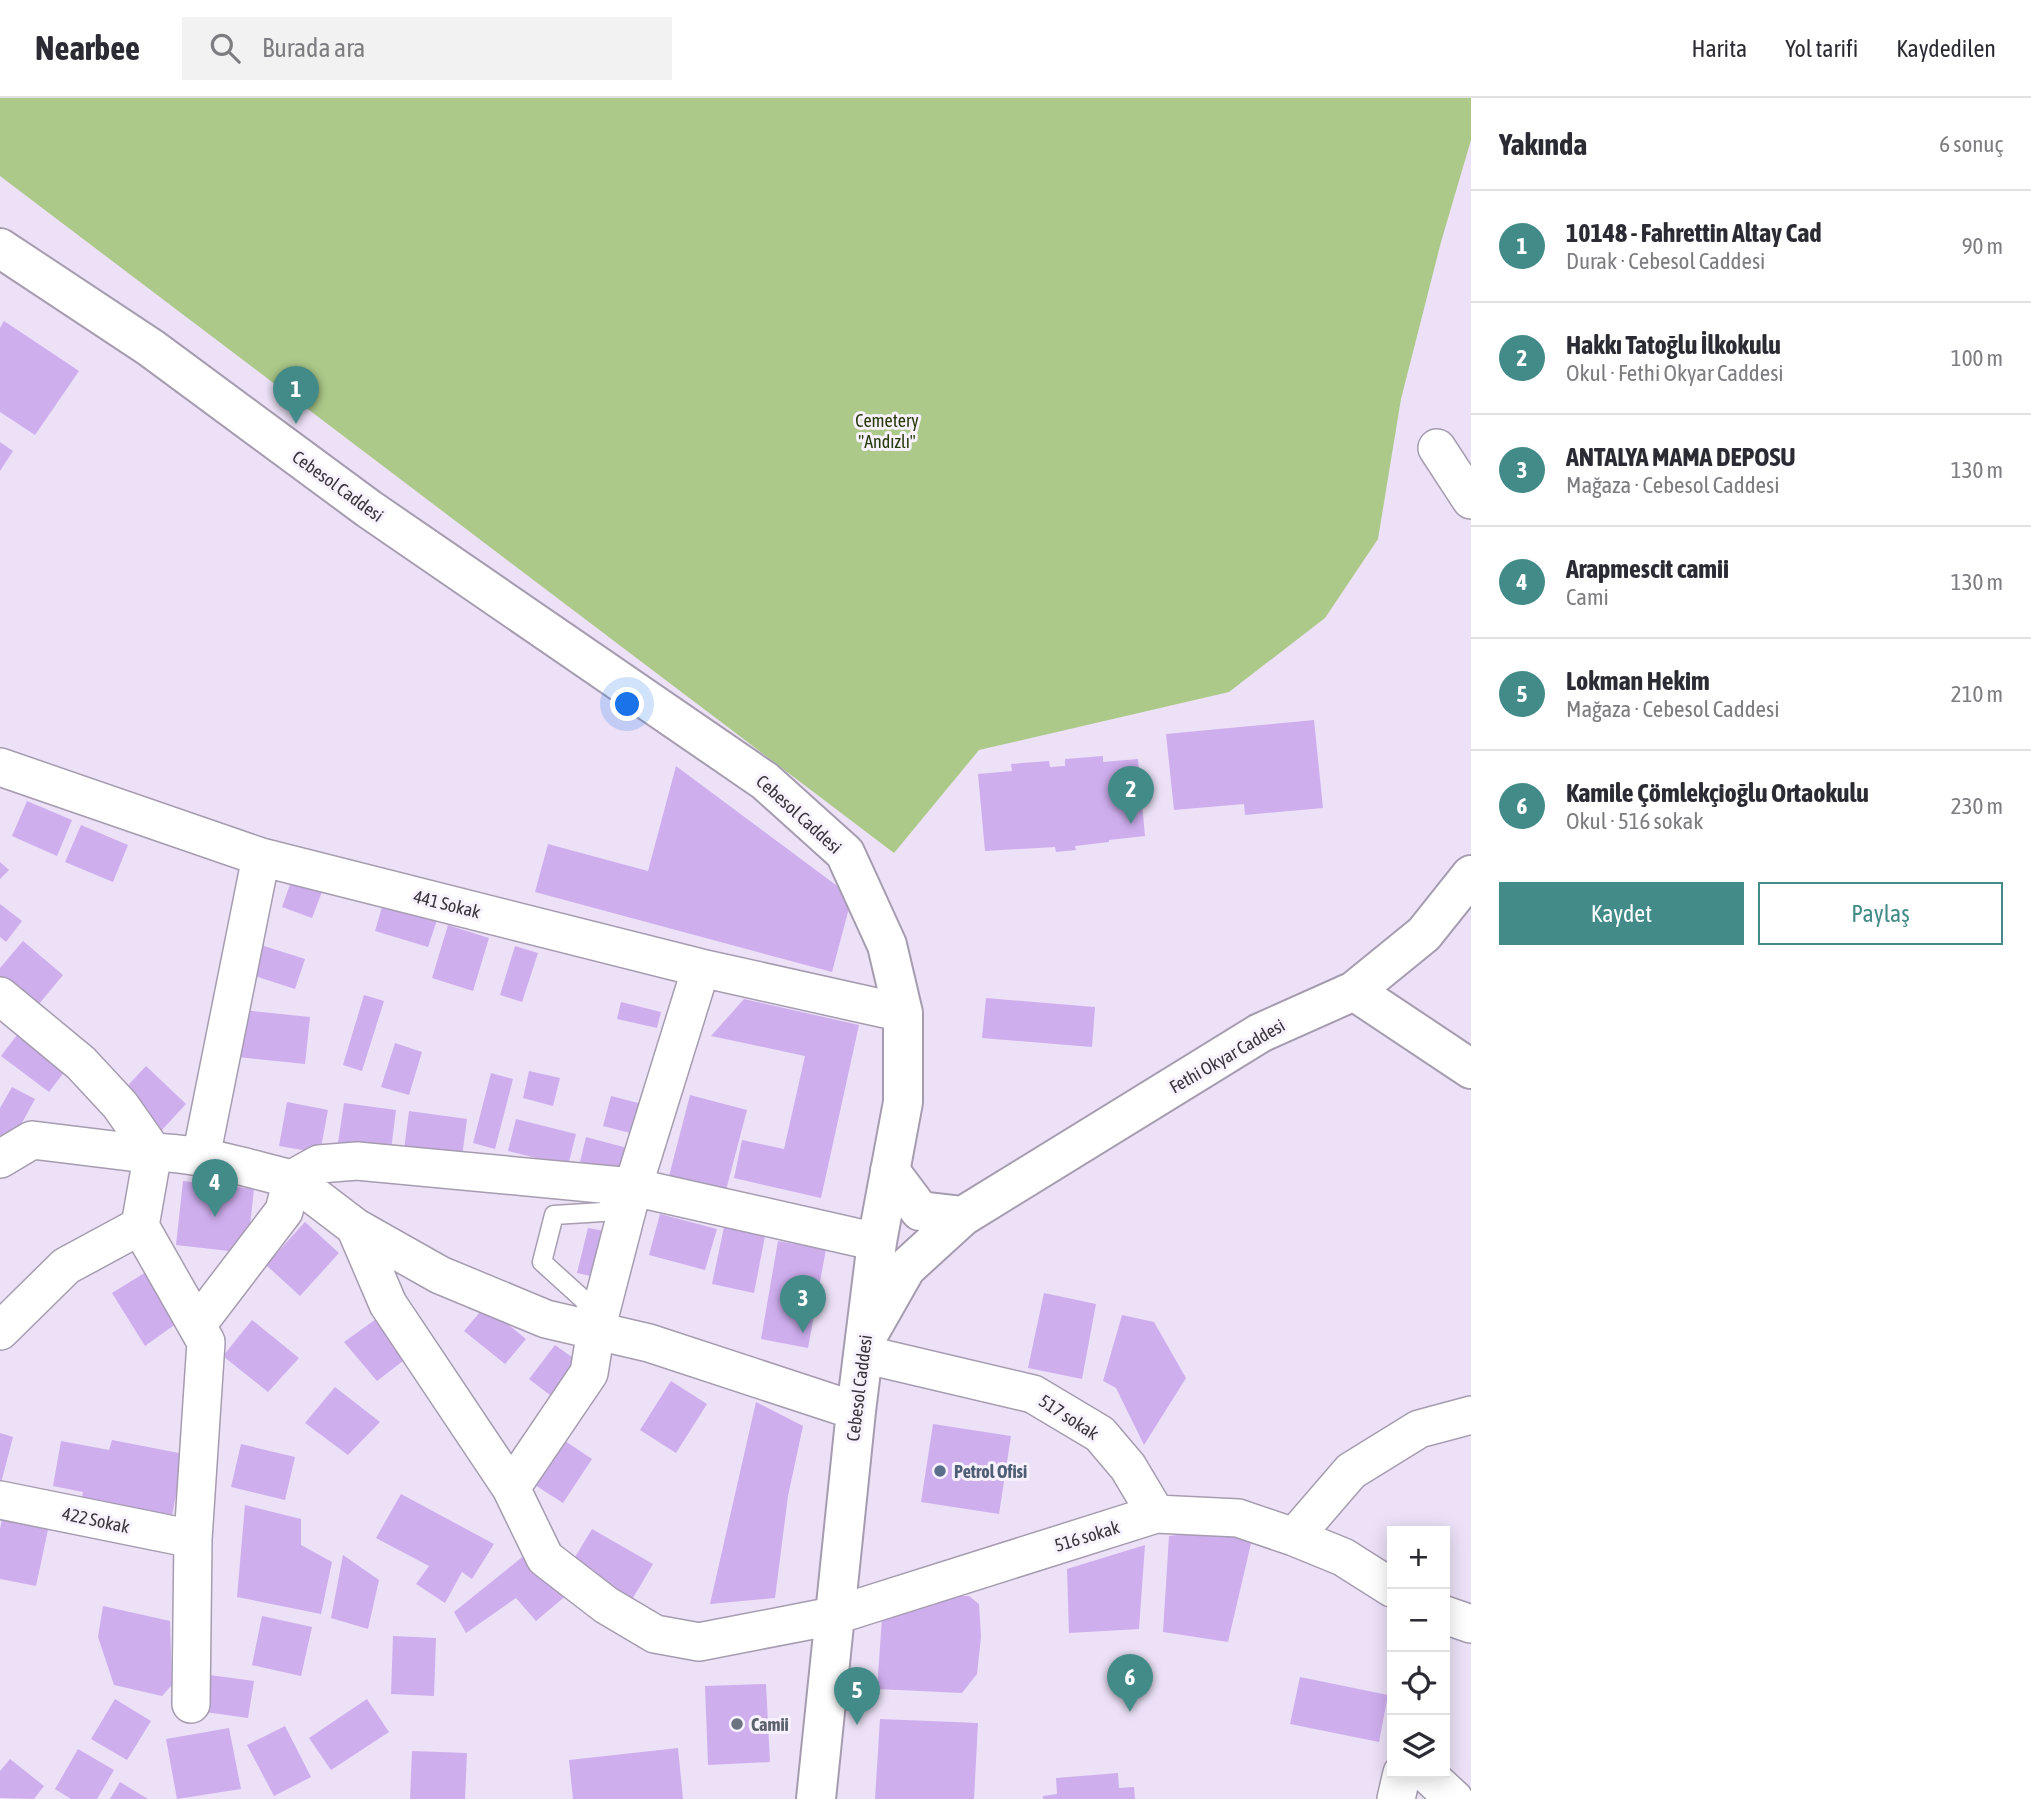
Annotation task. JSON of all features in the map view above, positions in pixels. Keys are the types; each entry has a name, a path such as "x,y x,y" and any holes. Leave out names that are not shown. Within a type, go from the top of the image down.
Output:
{"main road":[{"name":"Cebesol Caddesi","path":"0,248 151,348 369,509 765,781 845,853 887,945 903,1013 903,1102 877,1242 833,1616 816,1799"},
{"name":"Fethi Okyar Caddesi","path":"864,1347 906,1268 964,1216 1260,1033 1354,991 1424,934 1471,875"},
{"path":"1354,991 1471,1069"},
{"path":"890,1171 920,1211 964,1216"}],"street":[{"path":"1437,448 1471,500"},
{"name":"441 Sokak","path":"0,767 261,857 701,968 903,1013"},
{"path":"201,1157 261,857"},
{"path":"511,1488 589,1373 596,1330 633,1187 701,968"},
{"path":"0,996 82,1063 120,1105 153,1152 140,1226 206,1342 193,1539 191,1704"},
{"path":"0,1159 32,1139 138,1153 201,1157 292,1179 355,1227 440,1275 546,1319 649,1343 856,1411"},
{"path":"197,1325 284,1211 292,1179 319,1164 357,1161 633,1187 877,1242"},
{"path":"0,1331 66,1266 140,1226"},
{"name":"516 sokak","path":"355,1227 388,1304 511,1488 545,1558 606,1605 655,1634 699,1642 833,1616 1156,1514 1238,1518 1343,1557 1387,1585"},
{"name":"517 sokak","path":"864,1347 1033,1394 1100,1434 1128,1467 1156,1514"},
{"path":"1294,1537 1351,1471 1419,1429 1471,1415"},
{"name":"422 Sokak","path":"0,1500 193,1539"},
{"path":"1450,1617 1471,1624"},
{"path":"1396,1799 1401,1778"},
{"path":"1431,1778 1454,1799"}],"lane":[{"path":"596,1330 584,1300 542,1262 548,1238 554,1215 603,1212 633,1187"}],"green space":[{"name":"Cemetery \"Andızlı\"","path":"0,98 1471,98 1471,140 1441,242 1401,399 1378,539 1325,618 1229,692 979,750 894,853 0,176"}],"building":[{"path":"4,321 79,371 35,435 0,412 0,328"},
{"path":"0,442 13,451 0,471"},
{"path":"1314,720 1323,808 1245,815 1244,804 1174,810 1166,734"},
{"path":"1103,756 1103,762 1138,759 1145,836 1075,846 1076,850 1056,852 1055,847 985,851 978,774 1012,771 1011,764 1049,761 1050,767 1065,766 1065,759"},
{"path":"676,766 852,897 832,972 535,892 548,844 648,871"},
{"path":"27,801 72,820 57,856 12,836"},
{"path":"81,825 128,845 113,882 65,862"},
{"path":"0,862 9,870 0,879"},
{"path":"294,873 325,884 312,918 282,907"},
{"path":"384,900 438,917 428,947 375,931"},
{"path":"0,904 22,921 6,942 0,937"},
{"path":"448,925 489,938 473,991 432,978"},
{"path":"23,941 63,975 34,1010 0,982 0,968"},
{"path":"261,945 305,959 295,989 252,975"},
{"path":"515,946 538,953 522,1002 500,995"},
{"path":"364,995 384,1001 362,1071 343,1065"},
{"path":"986,998 1095,1007 1092,1047 982,1038"},
{"path":"744,999 859,1025 821,1198 734,1178 742,1140 784,1149 805,1056 711,1036"},
{"path":"621,1002 661,1012 657,1028 617,1019"},
{"path":"243,1010 310,1017 305,1064 238,1057"},
{"path":"20,1031 68,1067 49,1092 1,1056"},
{"path":"395,1043 422,1052 409,1095 381,1087"},
{"path":"146,1066 186,1104 161,1131 121,1093"},
{"path":"529,1071 560,1078 553,1106 523,1098"},
{"path":"491,1073 513,1079 495,1149 473,1143"},
{"path":"12,1087 35,1099 6,1152 0,1149 0,1108"},
{"path":"690,1095 747,1110 725,1194 668,1180"},
{"path":"611,1096 646,1105 638,1135 603,1126"},
{"path":"287,1102 328,1110 320,1153 279,1146"},
{"path":"344,1103 396,1110 391,1150 338,1143"},
{"path":"409,1111 467,1119 462,1157 404,1150"},
{"path":"516,1119 576,1134 568,1166 508,1151"},
{"path":"586,1137 631,1149 625,1173 580,1162"},
{"path":"183,1181 254,1189 247,1253 176,1245"},
{"path":"660,1214 717,1229 705,1270 649,1255"},
{"path":"305,1222 339,1253 300,1296 266,1265"},
{"path":"724,1227 765,1236 754,1293 712,1284"},
{"path":"588,1228 605,1231 595,1277 577,1273"},
{"path":"778,1241 826,1249 808,1348 761,1339"},
{"path":"151,1269 184,1318 145,1346 112,1293"},
{"path":"1044,1293 1096,1304 1082,1379 1028,1368"},
{"path":"485,1306 526,1339 505,1364 464,1331"},
{"path":"383,1314 412,1354 377,1381 344,1342"},
{"path":"1122,1315 1154,1322 1186,1378 1144,1445 1116,1388 1103,1381"},
{"path":"252,1320 299,1358 268,1392 223,1356"},
{"path":"555,1345 586,1367 559,1402 529,1379"},
{"path":"671,1381 707,1404 676,1453 640,1430"},
{"path":"335,1387 380,1422 348,1455 305,1423"},
{"path":"756,1402 803,1426 788,1496 775,1598 710,1604"},
{"path":"933,1424 1011,1436 999,1514 921,1502"},
{"path":"0,1433 13,1437 1,1483 0,1483"},
{"path":"112,1440 184,1454 171,1521 97,1507 98,1501 82,1498 83,1492 53,1486 61,1441 109,1450"},
{"path":"565,1441 592,1459 563,1503 535,1485"},
{"path":"241,1444 295,1457 285,1500 231,1487"},
{"path":"401,1494 494,1544 472,1579 462,1572 445,1603 416,1584 429,1566 376,1538"},
{"path":"245,1505 301,1519 301,1545 332,1562 321,1614 237,1597"},
{"path":"3,1515 49,1525 36,1586 0,1579 0,1529"},
{"path":"592,1529 653,1564 630,1603 569,1567"},
{"path":"1224,1529 1252,1539 1228,1642 1163,1632 1169,1536"},
{"path":"1145,1545 1139,1629 1069,1633 1067,1569"},
{"path":"531,1550 568,1594 536,1621 516,1598 466,1633 454,1612"},
{"path":"343,1555 379,1580 368,1629 331,1618"},
{"path":"953,1596 969,1596 979,1604 981,1637 977,1674 962,1693 877,1689 882,1618"},
{"path":"103,1606 170,1621 172,1685 162,1696 114,1685 98,1637"},
{"path":"262,1616 312,1627 301,1676 252,1665"},
{"path":"393,1636 436,1638 434,1696 391,1694"},
{"path":"210,1675 254,1681 248,1718 205,1712"},
{"path":"1300,1677 1387,1695 1379,1742 1290,1724"},
{"name":"Camii","path":"766,1684 770,1762 708,1765 705,1686"},
{"path":"115,1699 151,1721 127,1760 91,1739"},
{"path":"367,1699 389,1732 331,1770 309,1738"},
{"path":"880,1719 978,1723 974,1799 875,1799"},
{"path":"285,1726 311,1777 274,1796 247,1745"},
{"path":"229,1728 241,1789 177,1799 166,1739"},
{"path":"678,1748 683,1799 573,1799 569,1760"},
{"path":"78,1749 114,1770 97,1799 71,1799 55,1789"},
{"path":"412,1751 467,1753 465,1799 410,1799"},
{"path":"10,1759 44,1786 34,1799 0,1798 0,1771"},
{"path":"1118,1773 1119,1788 1134,1787 1135,1799 1043,1799 1043,1796 1057,1794 1056,1778"},
{"path":"120,1782 148,1799 110,1799"}],"place":[{"name":"10148 - Fahrettin Altay Cad","path":"296,424"},
{"name":"Hakkı Tatoğlu İlkokulu","path":"1131,824"},
{"name":"Arapmescit camii","path":"215,1217"},
{"name":"ANTALYA MAMA DEPOSU","path":"803,1333"},
{"name":"Petrol Ofisi","path":"940,1471"},
{"name":"Kamile Çömlekçioğlu Ortaokulu","path":"1130,1712"},
{"name":"Camii","path":"737,1724"},
{"name":"Lokman Hekim","path":"857,1725"}]}
